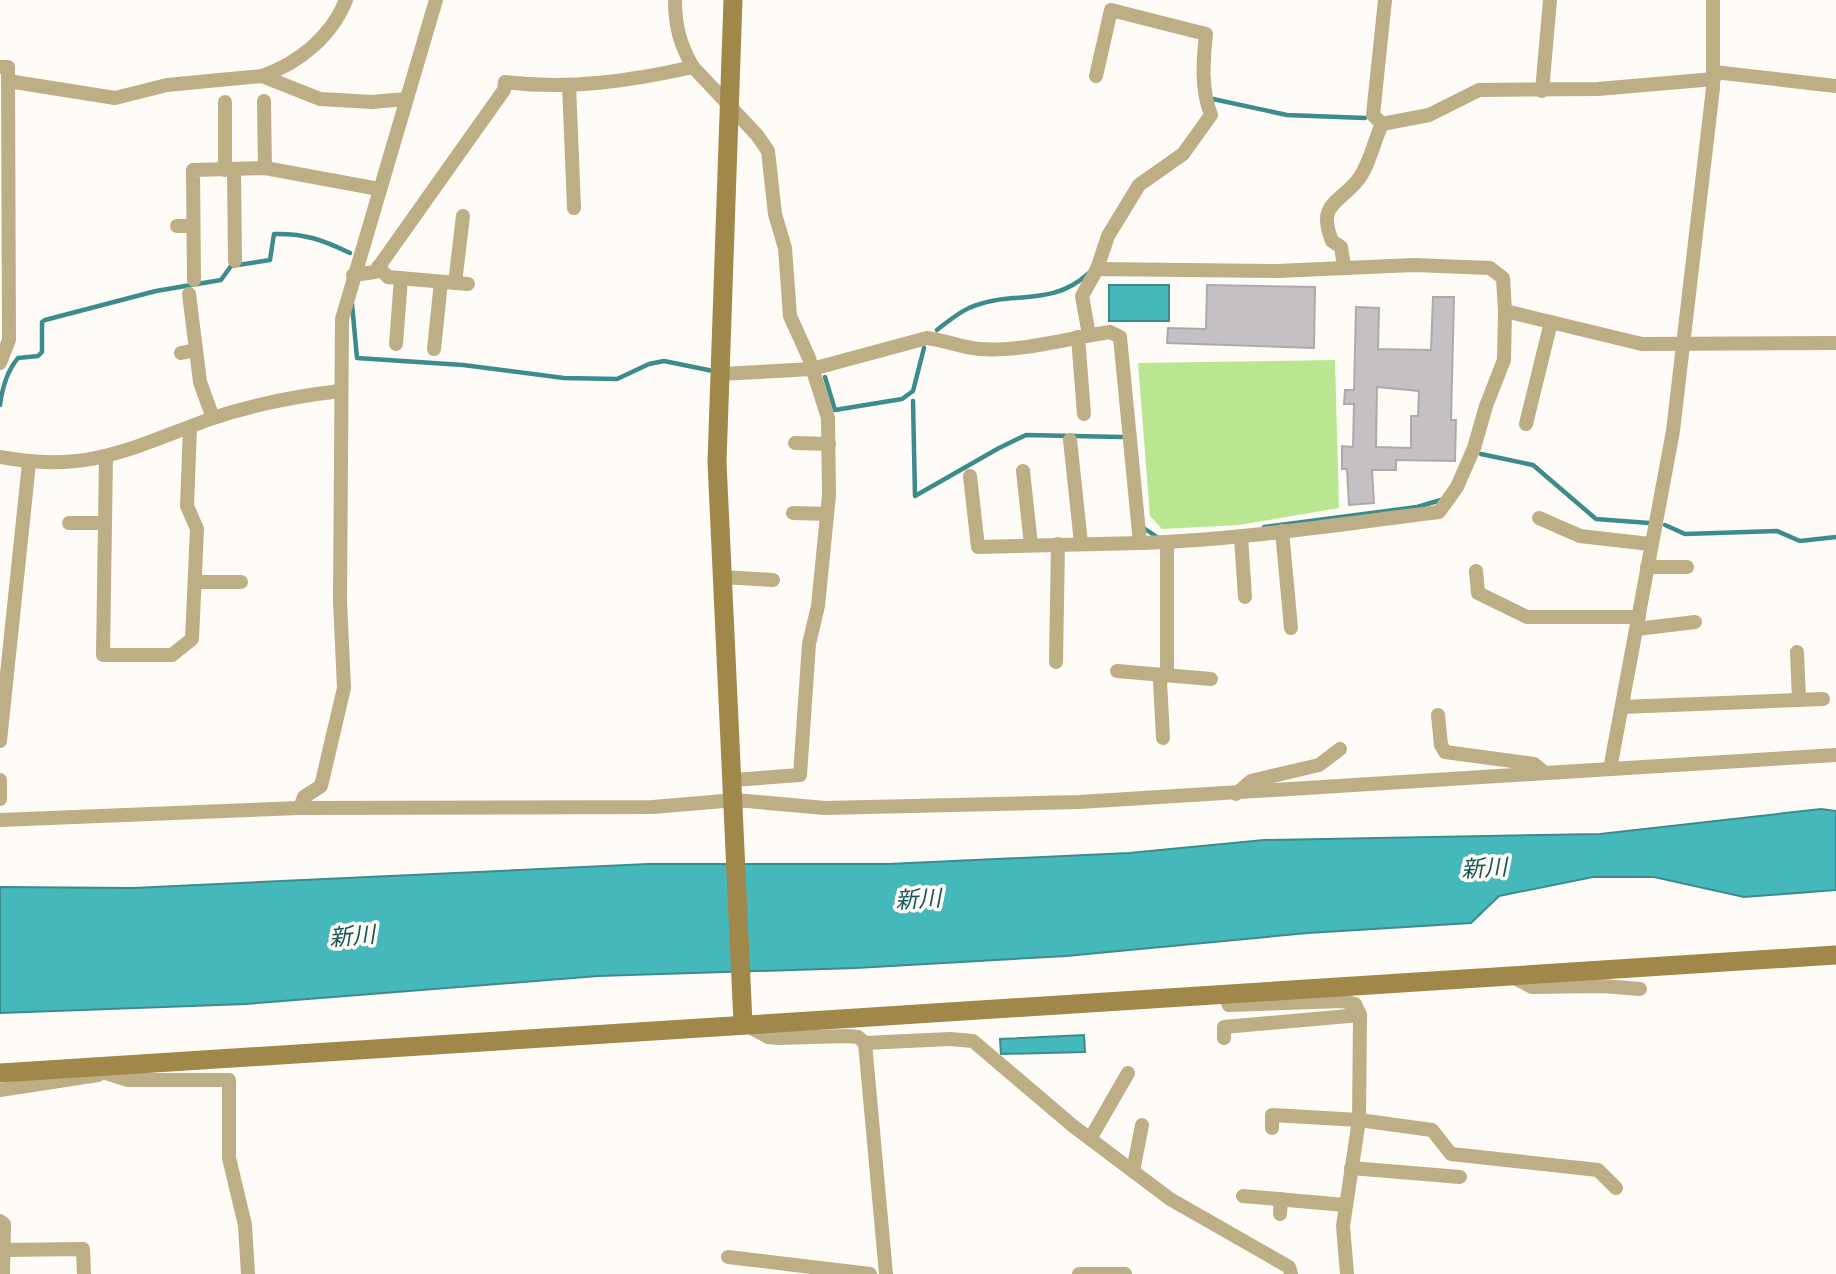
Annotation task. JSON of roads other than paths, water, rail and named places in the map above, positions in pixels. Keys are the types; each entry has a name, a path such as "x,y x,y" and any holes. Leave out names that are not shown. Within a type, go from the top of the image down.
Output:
{"street":[{"path":"8,81 115,98 167,85 262,76 301,57 340,15 345,0"},
{"path":"300,808 304,797 321,786 344,688 340,601 342,319 436,0"},
{"path":"0,820 300,808 653,807 800,775 809,644 818,606 827,514 828,418 812,369 790,316 785,248 775,214 768,151 757,135 730,110 693,67 682,50 677,34 675,0"},
{"path":"733,0 717,462 736,824 743,1021"},
{"path":"1381,124 1373,116 1378,43 1385,0"},
{"path":"1542,91 1550,0"},
{"path":"1610,769 1673,431 1714,76 1713,0"},
{"path":"1084,414 1082,296 1097,270 1108,236 1139,185 1183,153 1212,115 1205,97 1203,63 1206,34 1112,5 1096,76"},
{"path":"0,51 1,67 8,67 9,340 0,363"},
{"path":"354,275 375,272 504,90 505,82 569,85 621,83 693,67"},
{"path":"262,76 320,99 372,102 406,99"},
{"path":"1381,124 1429,115 1479,90 1542,91 1714,76 1836,86"},
{"path":"569,85 574,208"},
{"path":"264,101 265,168"},
{"path":"225,102 235,261"},
{"path":"1344,266 1341,247 1332,241 1326,217 1332,201 1358,180 1381,124"},
{"path":"213,418 189,352 193,170 265,168 379,189"},
{"path":"434,349 455,283 463,216"},
{"path":"177,226 193,226"},
{"path":"970,477 978,547 1167,542 1241,537 1439,512 1457,487 1474,448 1486,405 1504,360 1503,278 1490,268 1344,266 1277,271 1097,270"},
{"path":"378,267 388,277 455,283"},
{"path":"396,344 401,278"},
{"path":"1505,311 1642,344 1682,346 1836,343"},
{"path":"1527,424 1551,322"},
{"path":"721,374 812,369 927,338 977,349 1006,349 1110,332 1120,337 1140,543"},
{"path":"0,457 29,463 73,464 106,457 213,418 278,399 340,391"},
{"path":"106,457 103,655 172,655 192,639 197,529 187,506 190,428"},
{"path":"1070,440 1081,543"},
{"path":"795,443 829,444"},
{"path":"0,741 4,668 29,463"},
{"path":"1023,471 1031,545"},
{"path":"793,513 827,514"},
{"path":"1538,517 1580,536 1650,544"},
{"path":"69,523 105,523"},
{"path":"1282,531 1290,628"},
{"path":"1241,537 1245,597"},
{"path":"1163,738 1160,681 1167,671 1167,542"},
{"path":"1056,662 1058,544"},
{"path":"1647,567 1687,567"},
{"path":"1476,571 1478,593 1527,617 1638,623 1695,622"},
{"path":"722,577 773,580"},
{"path":"195,582 241,582"},
{"path":"1797,652 1799,700"},
{"path":"1117,671 1211,679"},
{"path":"1622,707 1823,699"},
{"path":"1438,715 1441,745 1445,752 1534,764 1545,773"},
{"path":"1236,794 1251,781 1319,765 1340,749"},
{"path":"734,790 825,808 1079,802 1836,755"},
{"path":"0,780 0,799"},
{"path":"0,1073 106,1070 743,1021 1224,995 1836,955"},
{"path":"1512,976 1532,987 1603,986 1640,989"},
{"path":"1224,995 1229,1006 1342,1001 1355,1004 1360,1015 1359,1119 1345,1205 1347,1274"},
{"path":"1224,1038 1224,1027 1360,1015"},
{"path":"743,1021 768,1037 847,1036 858,1037 865,1043 950,1039 973,1041 1090,1139 1133,1171 1203,1220 1289,1266 1291,1274"},
{"path":"865,1043 886,1274"},
{"path":"0,1090 106,1070 128,1080 229,1080 229,1158 245,1225 248,1274"},
{"path":"1090,1139 1128,1073"},
{"path":"1272,1128 1272,1115 1359,1119 1432,1130 1451,1154 1598,1170 1616,1188"},
{"path":"1133,1171 1142,1125"},
{"path":"1351,1168 1460,1177"},
{"path":"1243,1196 1281,1207 1345,1205"},
{"path":"0,1221 4,1224 4,1274"},
{"path":"4,1250 83,1250 84,1274"},
{"path":"728,1257 870,1274"},
{"path":"1079,1274 1125,1274"}],"water":[{"path":"1109,285 1169,285 1169,321 1109,321"},
{"name":"新川","path":"1821,809 1836,811 1836,890 1744,897 1654,877 1593,877 1499,896 1471,923 1308,933 1066,956 856,968 598,976 246,1004 0,1013 0,887 133,888 648,864 888,864 1129,853 1264,840 1600,834"},
{"path":"1084,1035 1085,1052 1001,1054 1000,1039"}],"waterway":[{"path":"1212,102 1213,99 1287,115 1365,118"},
{"path":"0,405 6,380 18,358 38,356 42,352 42,322 45,320 156,291 221,280 231,266 270,260 274,234 313,238 350,253"},
{"path":"937,330 969,308 1000,300 1060,291 1089,273"},
{"path":"352,304 357,358 463,365 564,378 617,379 649,364 664,361 713,371"},
{"path":"825,377 835,410 902,399 913,391 924,348"},
{"path":"913,401 915,496 1026,435 1122,437"},
{"path":"1481,454 1533,465 1596,519 1649,523"},
{"path":"1264,527 1417,507 1441,500"},
{"path":"1665,525 1685,534 1777,531 1800,541 1836,537"},
{"path":"1142,527 1157,537"}]}
